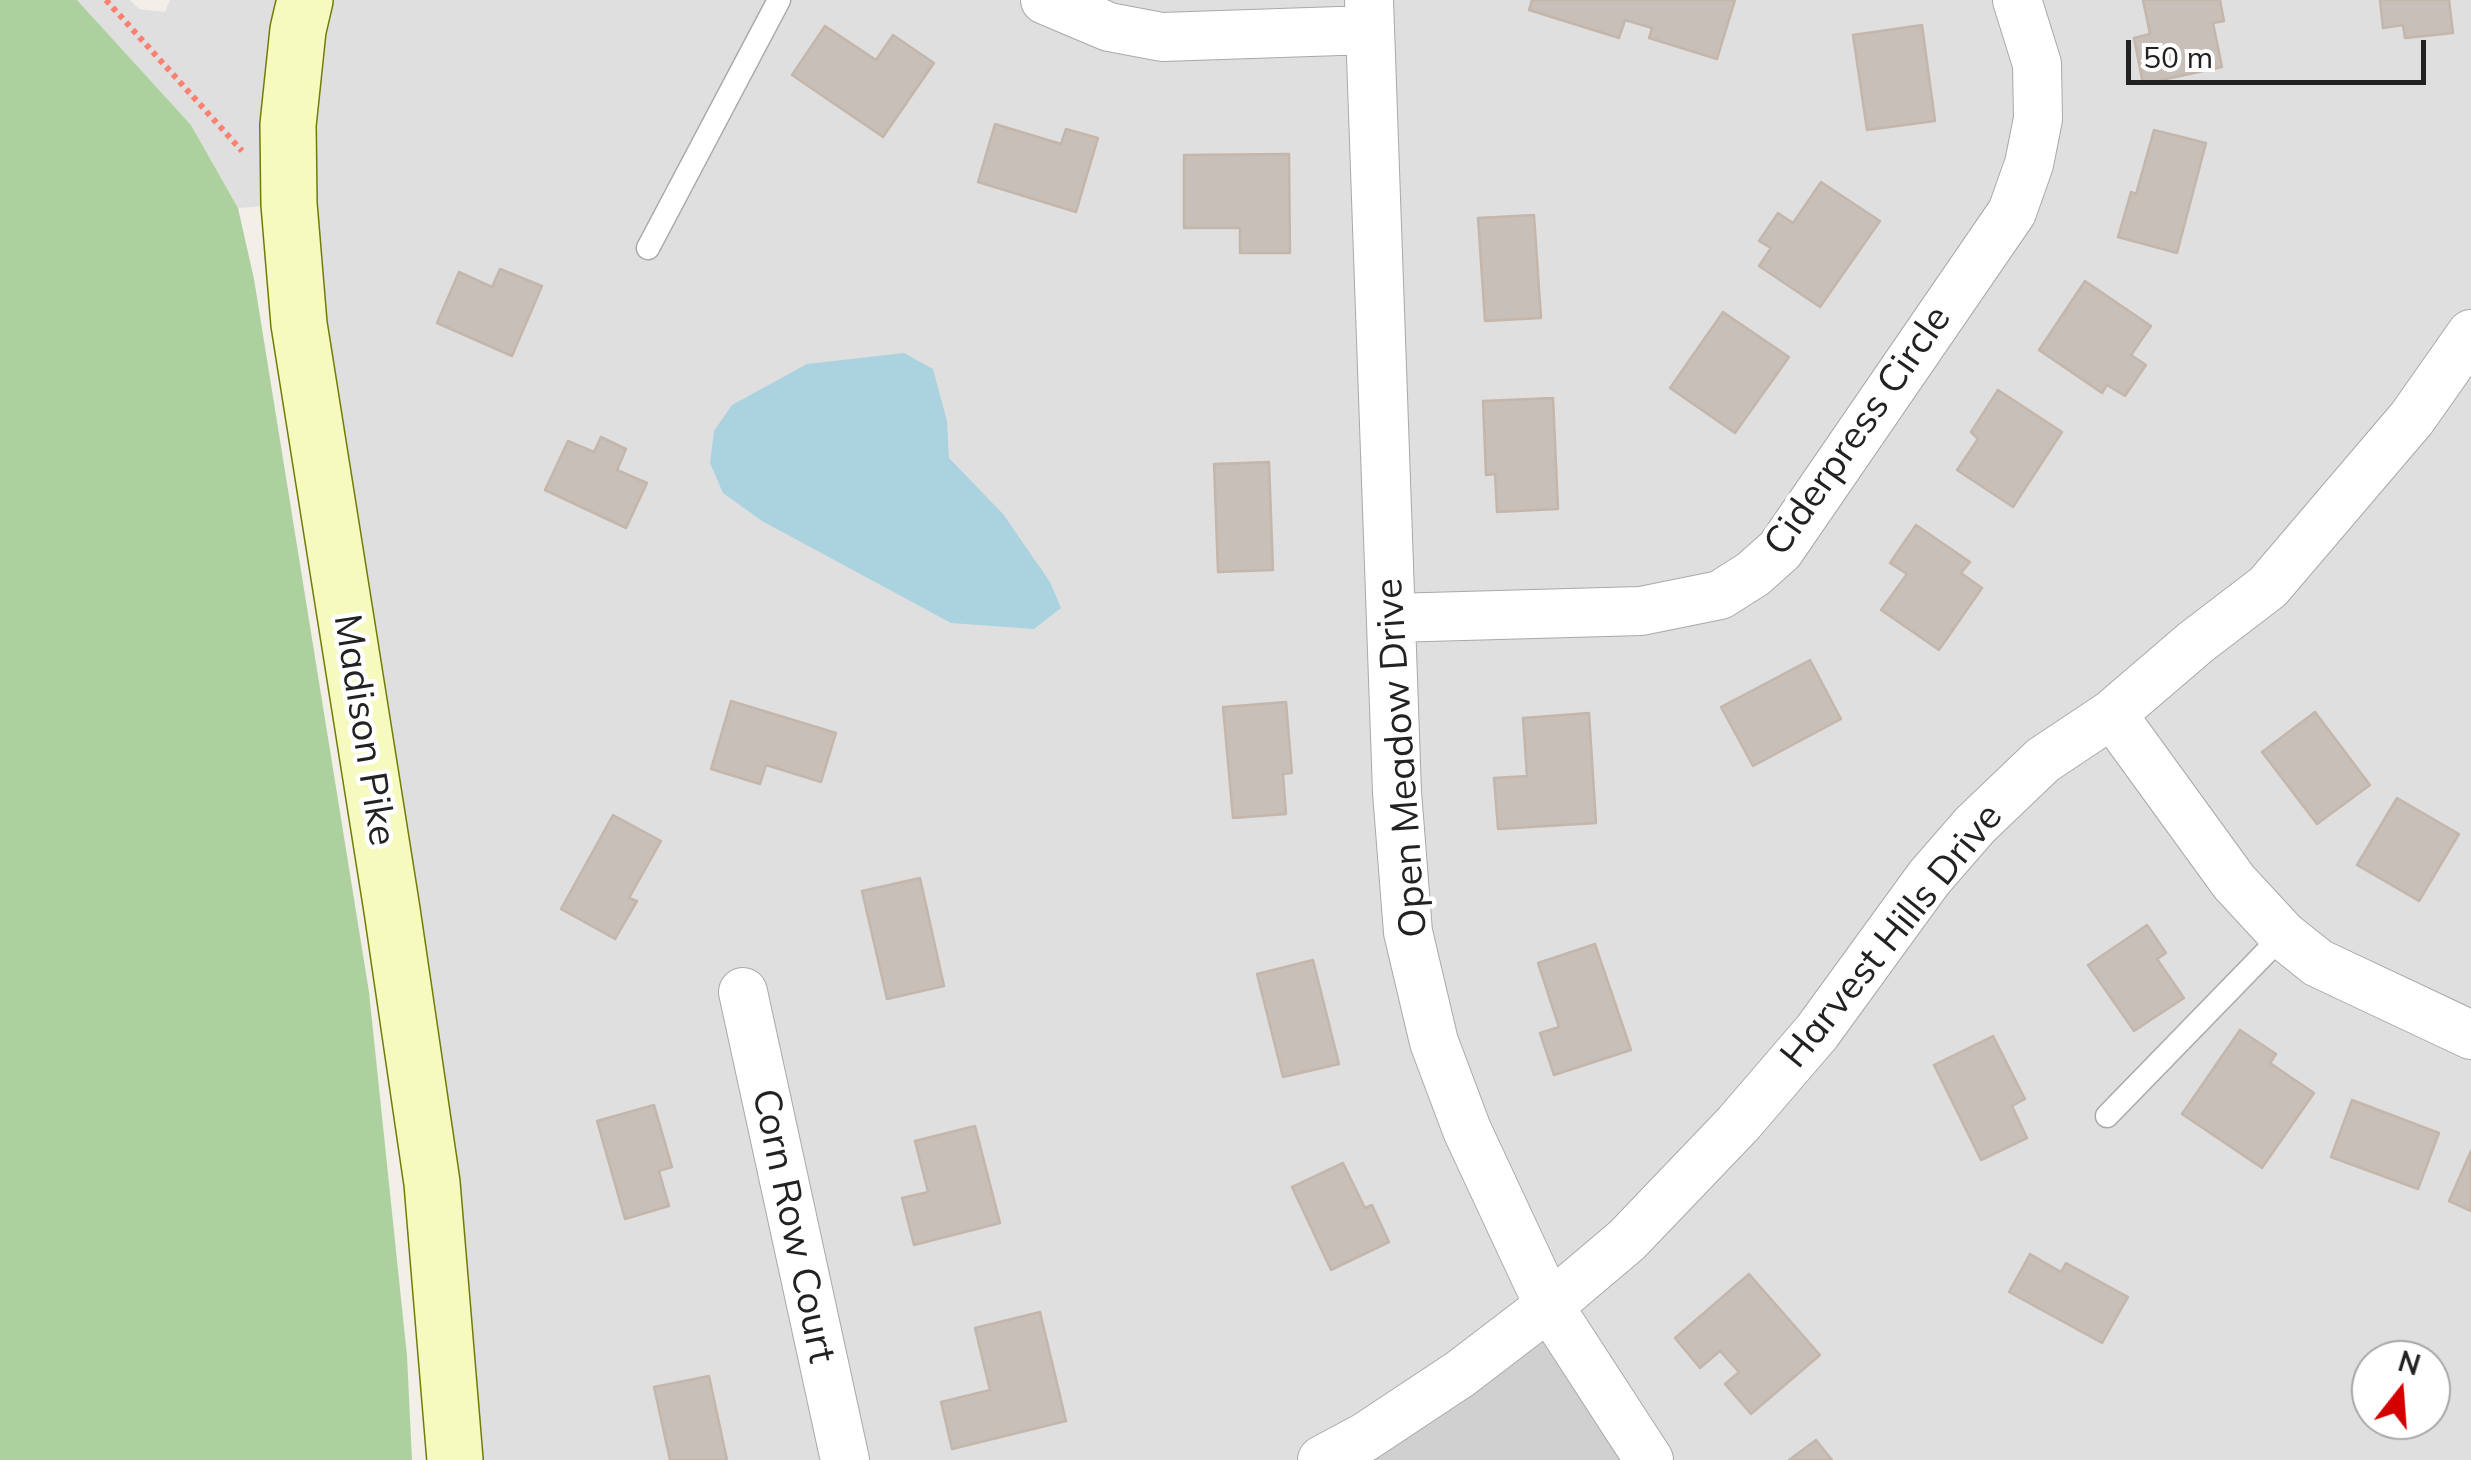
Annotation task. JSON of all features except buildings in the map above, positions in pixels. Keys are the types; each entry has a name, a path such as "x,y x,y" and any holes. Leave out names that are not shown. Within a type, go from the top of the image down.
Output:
{"street":[{"name":"Madison Pike","path":"304,0 288,126 298,324 432,1184 455,1460"},
{"path":"1045,0 1108,27 1162,37 1369,15"},
{"name":"Ciderpress Circle","path":"1392,618 1642,611 1720,595 1780,550 2012,212 2029,164 2038,118 2036,64 2017,0"},
{"name":"Open Meadow Drive","path":"1369,15 1397,792 1408,932 1434,1042 1460,1112 1549,1306 1649,1460"},
{"name":"Harvest Hills Drive","path":"1322,1460 1365,1437 1460,1374 1627,1240 1738,1124 1816,1032 1929,878 1974,825 2043,760 2112,714 2268,586 2412,418 2471,334"},
{"path":"2112,714 2234,882 2283,935 2318,964 2471,1036"},
{"name":"Corn Row Court","path":"743,992 845,1460"}],"lane":[{"path":"648,248 779,0"},
{"path":"2107,1116 2283,935"}],"path":[{"path":"106,0 290,204"}],"shaded area":[{"path":"77,0 130,0 139,9 165,12 170,0 2471,0 2471,1460 455,1460 289,204 238,208 191,125"},
{"path":"1549,1306 1649,1460 1321,1460"}],"green space":[{"path":"0,0 77,0 191,125 238,208 254,279 369,992 407,1356 412,1460 0,1460"}],"water":[{"path":"904,353 933,369 947,421 949,458 1003,514 1050,582 1061,608 1034,629 951,623 762,521 723,493 710,463 714,431 732,405 807,364"}]}
